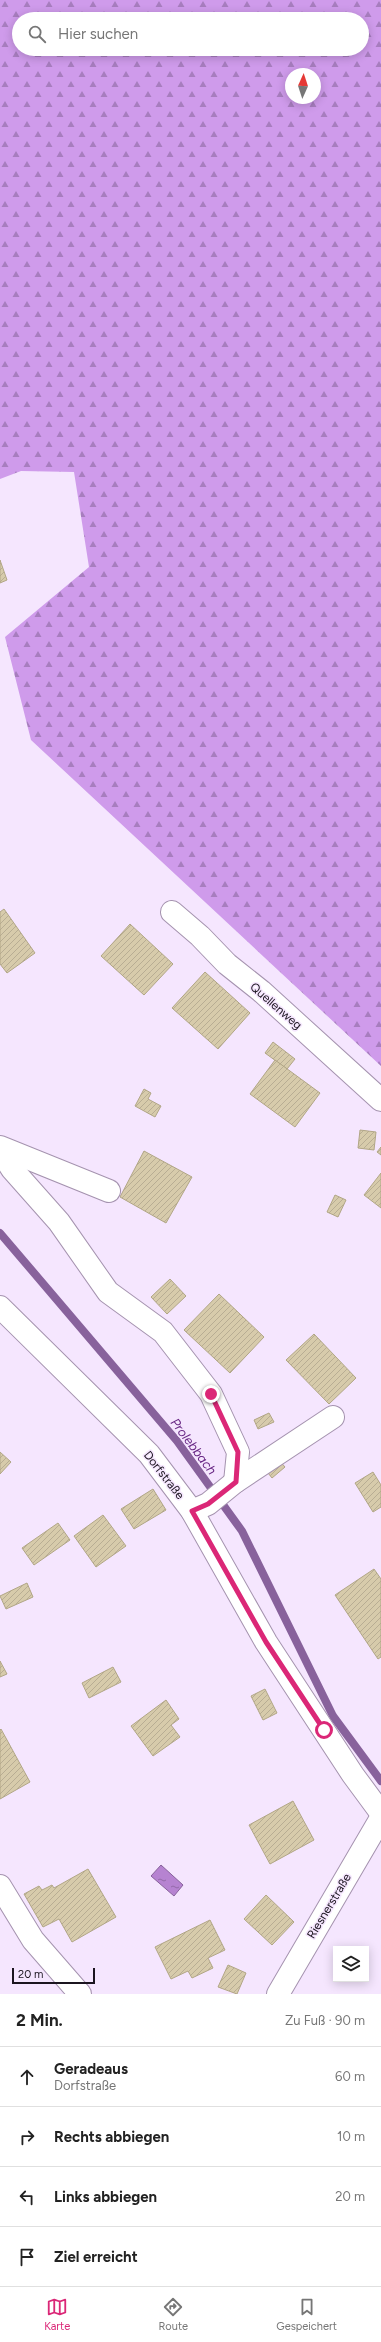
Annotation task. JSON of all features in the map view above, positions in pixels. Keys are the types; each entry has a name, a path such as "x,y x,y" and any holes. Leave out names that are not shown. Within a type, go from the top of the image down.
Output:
{"street":[{"name":"Quellenweg","path":"172,912 200,936 227,964 261,991 381,1100"},
{"path":"0,1148 109,1192"},
{"path":"0,1148 12,1169 59,1222 108,1292 164,1332 211,1394 238,1452 236,1482"},
{"name":"Dorfstraße","path":"0,1307 149,1454 200,1508 266,1642 353,1775 381,1813"},
{"path":"200,1508 332,1417"},
{"name":"Riesnerstraße","path":"278,1994 381,1818"},
{"path":"0,1886 33,1940 80,1994"}],"green space":[{"path":"0,0 381,0 381,1066 31,740 5,637 89,567 74,472 21,471 0,479"}],"water":[{"path":"161,1865 183,1885 174,1896 151,1876"}],"building":[{"path":"0,560 7,580 0,583"},
{"path":"4,909 35,953 7,973 0,964 0,912"},
{"path":"130,924 173,964 144,995 101,956"},
{"path":"205,972 250,1013 218,1049 172,1008"},
{"path":"273,1042 295,1059 287,1069 265,1053"},
{"path":"275,1060 320,1093 295,1127 250,1094"},
{"path":"144,1089 151,1093 148,1099 161,1106 155,1117 135,1106"},
{"path":"360,1130 376,1132 374,1150 358,1148"},
{"path":"381,1147 381,1155 377,1152"},
{"path":"144,1151 192,1177 166,1223 120,1197"},
{"path":"381,1173 381,1208 364,1195"},
{"path":"335,1195 346,1200 338,1217 327,1212"},
{"path":"170,1279 186,1296 167,1314 151,1297"},
{"path":"219,1294 264,1337 230,1373 184,1330"},
{"path":"314,1334 356,1378 329,1404 286,1360"},
{"path":"269,1413 274,1422 258,1429 254,1420"},
{"path":"0,1452 11,1462 0,1474"},
{"path":"277,1458 285,1467 272,1478 264,1468"},
{"path":"373,1472 381,1485 381,1507 373,1512 355,1483"},
{"path":"153,1489 166,1510 134,1529 121,1509"},
{"path":"103,1515 126,1546 96,1567 74,1536"},
{"path":"58,1523 70,1540 34,1565 22,1548"},
{"path":"374,1569 381,1579 381,1657 378,1659 335,1595"},
{"path":"27,1583 33,1597 6,1609 0,1596"},
{"path":"0,1661 7,1674 0,1677"},
{"path":"113,1667 121,1682 89,1698 82,1683"},
{"path":"265,1689 277,1713 263,1720 251,1696"},
{"path":"166,1700 179,1719 171,1725 180,1737 153,1756 131,1726"},
{"path":"1,1729 30,1782 0,1799 0,1730"},
{"path":"293,1801 314,1840 270,1864 249,1825"},
{"path":"88,1869 116,1917 72,1942 59,1919 43,1927 24,1894 39,1886 42,1890 52,1885 54,1888"},
{"path":"266,1895 294,1922 272,1945 244,1919"},
{"path":"210,1920 225,1950 208,1958 213,1968 192,1978 188,1971 171,1979 155,1947"},
{"path":"228,1965 246,1973 237,1994 218,1987"}],"waterway":[{"name":"Prolebbach","path":"0,1233 177,1441 242,1531 333,1716 381,1781"}],"route":[{"path":"211,1394 238,1452 236,1482 208,1504 192,1511 266,1642 324,1730"}]}
